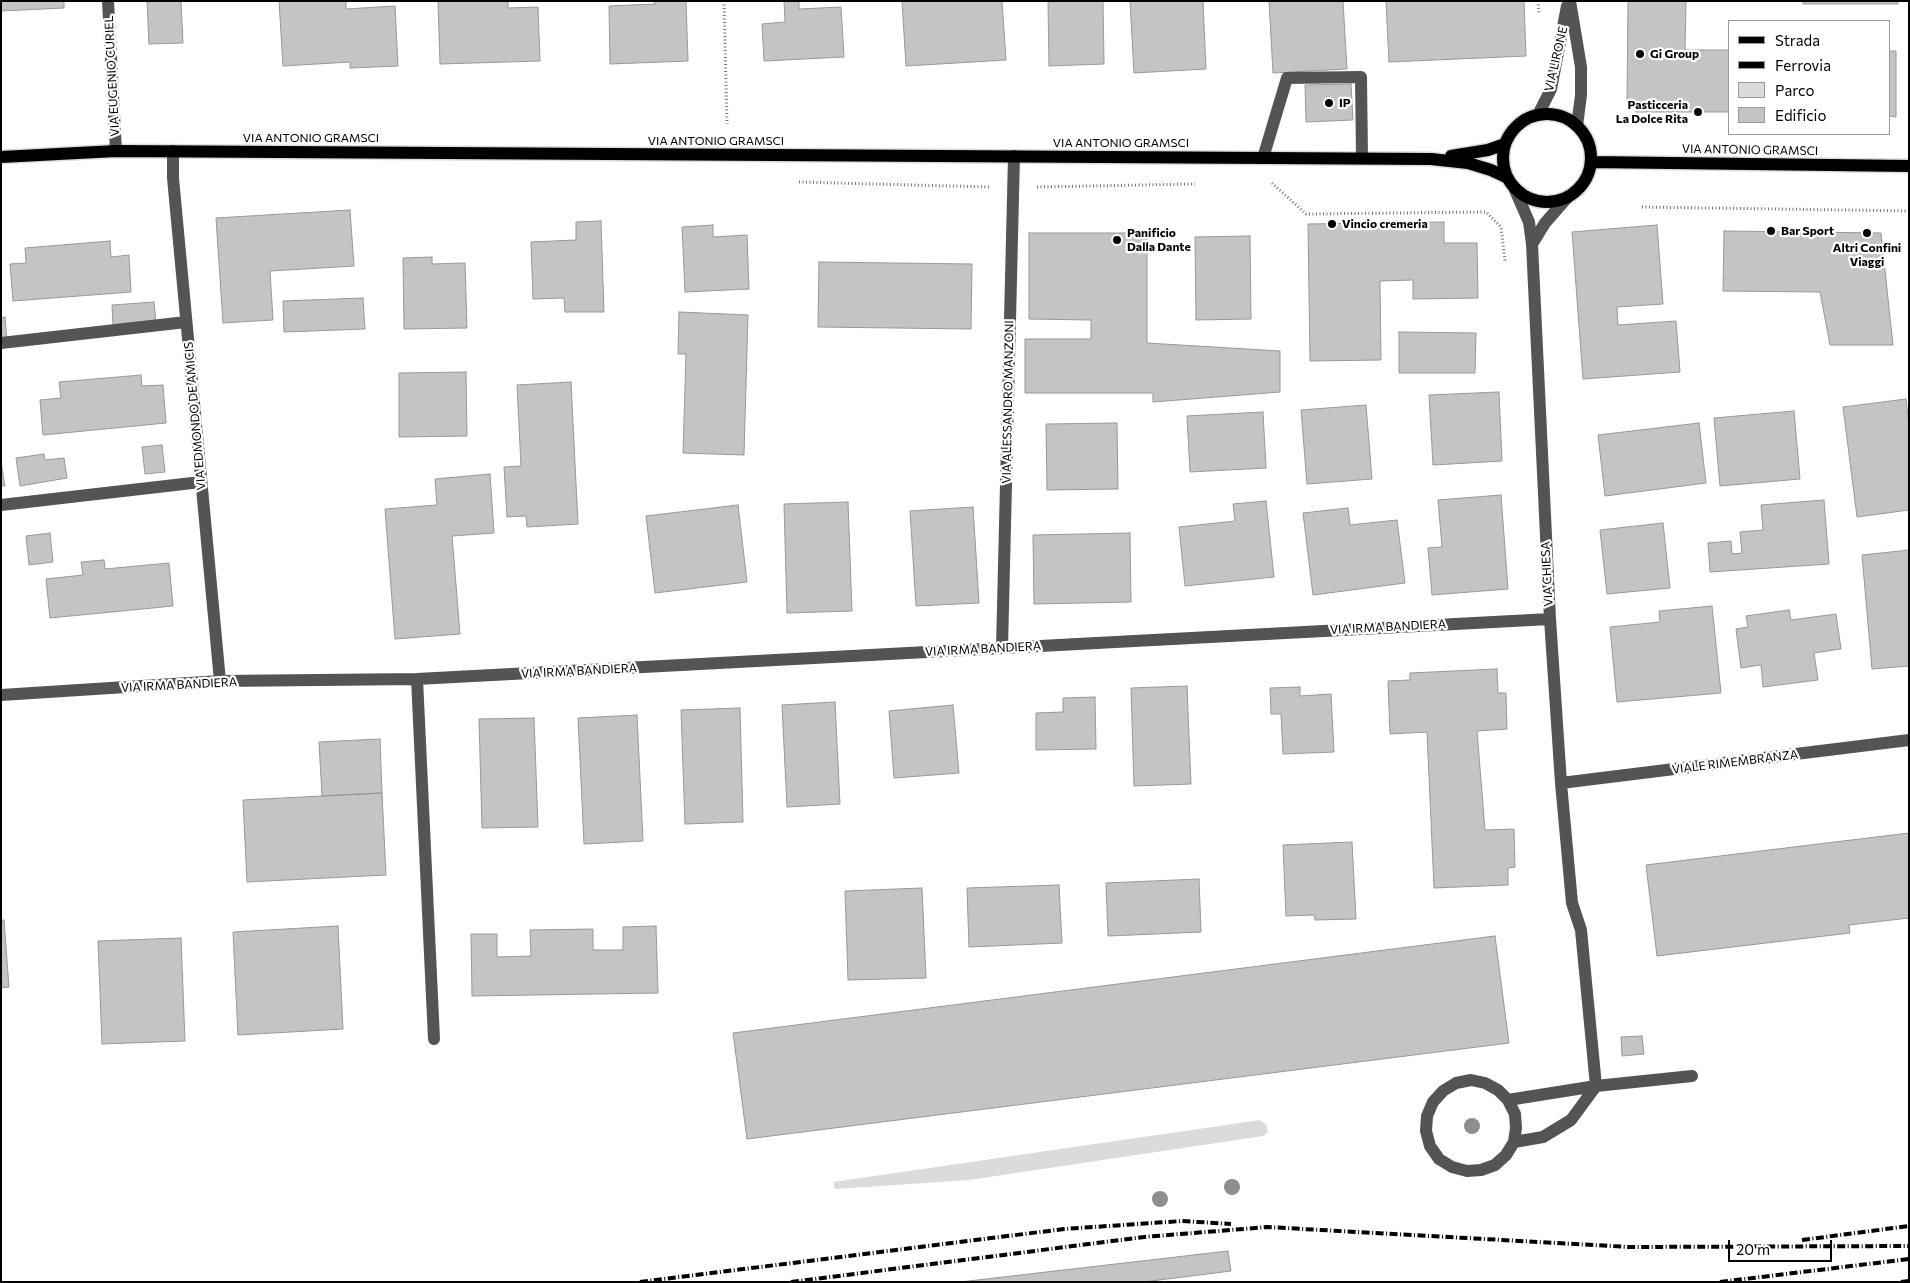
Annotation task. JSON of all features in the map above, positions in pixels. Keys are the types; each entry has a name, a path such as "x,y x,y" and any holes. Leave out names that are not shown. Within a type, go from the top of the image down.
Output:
{"main road":[{"path":"1538,115 1558,115 1577,126 1590,147 1591,162 1589,172 1579,189 1567,198 1556,202 1538,202 1529,199 1516,190 1506,177 1502,156 1505,144 1513,129 1521,122 1538,115"},
{"name":"VIA ANTONIO GRAMSCI","path":"1431,159 1474,153 1505,144"},
{"name":"VIA ANTONIO GRAMSCI","path":"1,157 116,151 1362,158 1431,159 1468,163 1506,177"},
{"name":"VIA ANTONIO GRAMSCI","path":"1591,162 1909,166"}],"street":[{"name":"VIA EUGENIO CURIEL","path":"108,1 116,151"},
{"name":"VIA LIRONE","path":"1538,115 1551,89 1569,1"},
{"name":"VIA LIRONE","path":"1569,1 1581,67 1581,95 1577,126"},
{"path":"1263,158 1287,78 1361,77 1362,158"},
{"name":"VIA EDMONDO DE AMICIS","path":"173,152 173,178 220,681"},
{"name":"VIA ALESSANDRO MANZONI","path":"1002,648 1014,156"},
{"name":"VIA CHIESA","path":"1516,190 1529,222 1532,244 1550,619 1561,782 1572,903 1581,930 1596,1086"},
{"path":"1532,244 1544,223 1567,198"},
{"path":"1,343 186,322"},
{"path":"1,505 201,482"},
{"name":"VIA IRMA BANDIERA","path":"1,695 220,681 417,679 1550,619"},
{"path":"417,679 434,1039"},
{"name":"VIALE RIMEMBRANZA","path":"1561,782 1909,740"},
{"path":"1508,1100 1596,1086 1692,1076"},
{"path":"1471,1080 1485,1083 1498,1090 1508,1100 1516,1121 1514,1142 1506,1155 1495,1165 1482,1170 1467,1172 1452,1167 1439,1159 1430,1146 1426,1131 1426,1116 1432,1102 1443,1090 1456,1083 1471,1080"},
{"path":"1514,1142 1543,1137 1571,1120 1596,1086"}],"path":[{"path":"724,1 727,124"},
{"path":"792,182 1013,188 1202,184"},
{"path":"1272,183 1306,214 1486,212 1501,227 1505,261"},
{"path":"1642,207 1909,211"}],"green space":[{"path":"1260,1120 1266,1125 1268,1132 1263,1136 969,1180 835,1189 833,1182"}],"building":[{"path":"1,1 64,1 64,8 1,11"},
{"path":"147,1 181,1 183,43 149,44"},
{"path":"279,1 346,1 346,9 395,6 398,66 350,68 350,62 283,66"},
{"path":"438,1 508,1 508,8 538,7 540,61 440,64"},
{"path":"655,1 686,1 688,61 610,64 609,6 655,4"},
{"path":"784,1 799,1 799,9 841,7 844,57 764,61 762,24 785,22"},
{"path":"902,1 1002,1 1006,60 906,66"},
{"path":"1048,1 1103,1 1104,64 1049,66"},
{"path":"1130,1 1203,1 1206,69 1134,73"},
{"path":"1269,1 1343,1 1347,69 1273,73"},
{"path":"1386,1 1524,1 1526,56 1389,62"},
{"path":"1628,1 1686,1 1685,50 1728,50 1728,112 1636,112 1636,101 1627,101"},
{"path":"1803,1 1898,1 1898,4 1803,4"},
{"path":"1890,51 1896,51 1896,117 1890,116"},
{"name":"IP","path":"1351,84 1353,120 1306,122 1305,85"},
{"path":"350,210 354,266 270,271 273,320 223,323 216,218"},
{"path":"601,221 604,312 565,312 564,298 533,299 531,242 576,240 576,222"},
{"path":"1444,222 1444,243 1477,243 1478,298 1413,299 1413,280 1380,281 1381,360 1310,361 1308,224"},
{"path":"713,225 713,237 747,235 749,289 685,292 682,227"},
{"path":"1657,225 1663,304 1617,307 1618,325 1676,321 1680,372 1583,379 1572,232"},
{"path":"1724,231 1881,233 1893,345 1830,345 1820,292 1723,291"},
{"path":"1029,233 1147,233 1147,343 1280,351 1280,392 1153,402 1153,393 1025,393 1025,339 1091,339 1091,320 1029,319"},
{"path":"1250,236 1251,319 1196,320 1195,237"},
{"path":"110,241 111,257 129,255 131,292 13,301 10,264 26,263 25,248"},
{"path":"432,257 432,264 465,263 467,328 404,329 403,258"},
{"path":"819,262 972,264 971,329 818,327"},
{"path":"363,298 365,329 284,332 283,301"},
{"path":"154,302 156,322 113,326 112,305"},
{"path":"679,312 748,315 744,455 683,453 686,354 678,354"},
{"path":"5,317 7,342 1,343 1,318"},
{"path":"1399,332 1476,333 1475,373 1399,373"},
{"path":"466,372 467,436 399,437 399,373"},
{"path":"141,375 142,386 163,385 166,423 43,435 40,400 61,398 59,382"},
{"path":"571,382 578,524 527,527 526,516 507,517 504,467 521,466 517,385"},
{"path":"1499,392 1502,461 1433,465 1429,395"},
{"path":"1906,399 1909,425 1909,510 1857,517 1843,407"},
{"path":"1366,405 1372,479 1307,484 1301,410"},
{"path":"1794,411 1800,479 1720,486 1714,418"},
{"path":"1263,412 1266,468 1190,472 1187,416"},
{"path":"1117,423 1118,489 1047,490 1046,424"},
{"path":"1699,423 1706,483 1605,496 1598,435"},
{"path":"162,445 165,472 145,474 142,447"},
{"path":"44,454 45,460 64,458 67,478 20,486 16,458"},
{"path":"1,462 5,486 1,486"},
{"path":"490,474 494,533 452,536 460,634 395,639 385,509 437,505 435,479"},
{"path":"1501,495 1508,589 1432,595 1428,548 1442,547 1438,500"},
{"path":"1824,500 1829,564 1710,572 1708,543 1731,541 1732,554 1742,553 1740,532 1763,530 1761,505"},
{"path":"1266,501 1274,577 1185,586 1179,527 1235,521 1233,504"},
{"path":"848,502 852,611 787,613 784,504"},
{"path":"738,505 747,582 655,593 646,516"},
{"path":"973,507 979,603 916,606 910,511"},
{"path":"1348,508 1350,525 1397,520 1405,583 1313,595 1303,513"},
{"path":"1663,523 1670,588 1607,594 1600,530"},
{"path":"50,533 53,562 29,565 26,536"},
{"path":"1130,533 1131,602 1034,604 1033,535"},
{"path":"1909,550 1909,666 1872,669 1862,555"},
{"path":"104,560 105,569 169,563 173,606 50,618 46,579 83,575 81,562"},
{"path":"1712,606 1721,693 1617,702 1610,627 1660,622 1659,611"},
{"path":"1789,610 1791,620 1836,614 1841,649 1814,653 1818,680 1763,687 1761,665 1741,668 1736,629 1748,627 1746,616"},
{"path":"1497,669 1498,693 1506,693 1507,729 1477,731 1485,830 1514,829 1515,867 1508,868 1508,885 1434,888 1427,732 1390,734 1388,681 1410,680 1410,673"},
{"path":"1187,686 1191,784 1134,786 1131,688"},
{"path":"1300,687 1300,696 1331,694 1334,752 1283,754 1281,714 1271,714 1270,688"},
{"path":"1095,697 1096,749 1036,750 1036,713 1063,712 1063,698"},
{"path":"835,702 840,804 787,807 782,705"},
{"path":"953,705 959,773 894,778 889,711"},
{"path":"740,708 743,822 685,824 681,710"},
{"path":"637,715 643,841 584,844 578,718"},
{"path":"534,718 538,827 482,828 479,719"},
{"path":"380,739 382,793 322,796 319,742"},
{"path":"382,793 386,875 247,882 243,800"},
{"path":"1909,833 1909,918 1849,925 1850,933 1657,956 1646,865"},
{"path":"1352,842 1356,919 1315,920 1314,915 1286,916 1283,845"},
{"path":"1199,879 1201,932 1108,936 1106,883"},
{"path":"1059,885 1062,943 969,947 967,888"},
{"path":"922,888 926,978 848,980 845,891"},
{"path":"1,920 4,920 9,987 1,988"},
{"path":"338,926 343,1029 238,1035 233,932"},
{"path":"656,926 658,993 472,996 471,934 497,934 497,957 531,956 530,930 593,929 593,950 623,950 623,927"},
{"path":"1495,936 1509,1043 747,1139 733,1033"},
{"path":"181,938 185,1041 102,1044 98,941"},
{"path":"1642,1036 1644,1054 1622,1056 1621,1037"},
{"path":"1228,1251 1231,1271 1143,1282 960,1282"}],"railway":[{"path":"640,1282 1064,1229 1182,1221 1231,1224"},
{"path":"1802,1240 1909,1226"},
{"path":"791,1282 1144,1237 1267,1227 1629,1247 1909,1246"},
{"path":"1720,1282 1909,1259"},
{"path":"1901,1282 1909,1281"}],"place":[{"name":"Gi Group","path":"1640,54"},
{"name":"IP","path":"1329,103"},
{"name":"Pasticceria La Dolce Rita","path":"1698,112"},
{"name":"Vincio cremeria","path":"1332,224"},
{"name":"Bar Sport","path":"1771,231"},
{"name":"Altri Confini Viaggi","path":"1867,233"},
{"name":"Panificio Dalla Dante","path":"1117,240"}]}
